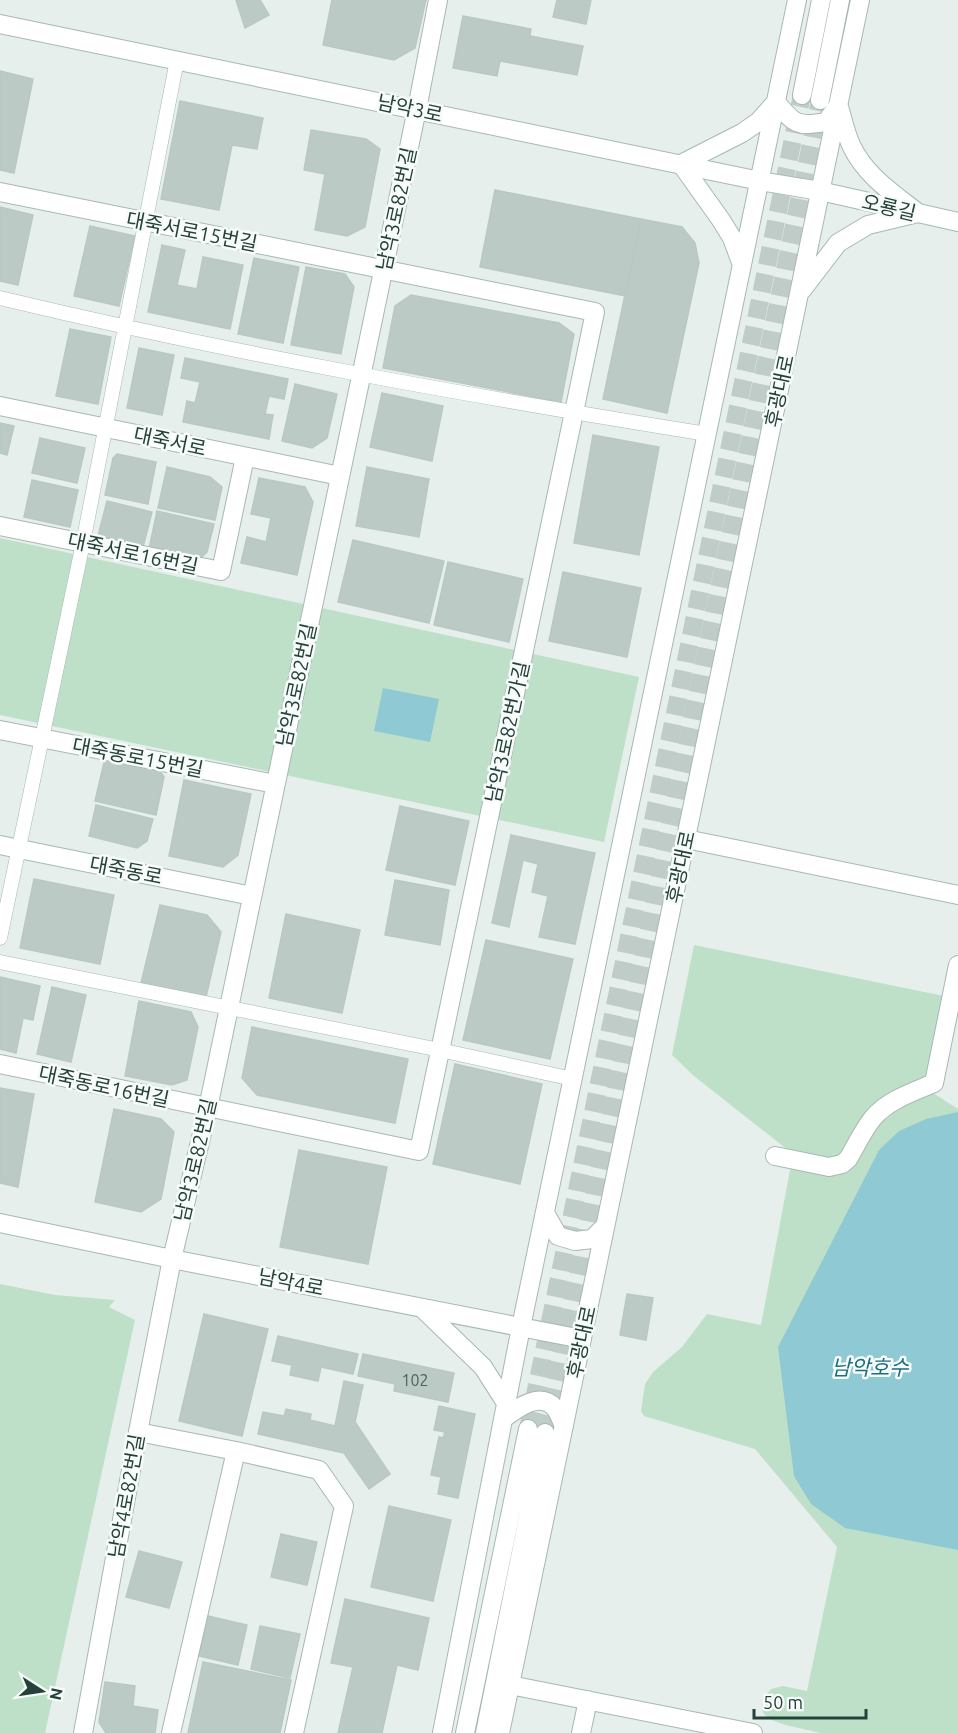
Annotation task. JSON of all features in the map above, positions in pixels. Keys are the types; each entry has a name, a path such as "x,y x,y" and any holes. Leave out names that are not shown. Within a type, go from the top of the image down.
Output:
{"street":[{"name":"남악3로82번길","path":"172,1259 208,1108 384,269 438,0"},
{"path":"442,1733 521,1327 798,0"},
{"path":"802,96 820,0"},
{"path":"820,100 840,0"},
{"name":"후광대로","path":"500,1733 860,0"},
{"name":"남악3로","path":"0,24 760,181 820,191"},
{"path":"0,938 83,543 177,60"},
{"path":"776,102 789,117 804,126 826,122 838,105"},
{"path":"742,265 732,238 681,164 742,133 758,122 776,102"},
{"path":"838,105 852,148 863,164 878,182 918,213"},
{"name":"오룡길","path":"820,191 958,222"},
{"name":"대죽서로15번길","path":"0,192 384,269"},
{"path":"799,293 838,243 868,225 918,213"},
{"name":"남악3로82번가길","path":"208,1108 419,1152 594,312 384,269"},
{"path":"0,298 125,328 361,376 707,434"},
{"name":"대죽서로","path":"0,406 340,476"},
{"name":"대죽서로16번길","path":"0,526 221,571 245,457"},
{"name":"대죽동로15번길","path":"0,730 275,784"},
{"path":"686,839 958,895"},
{"name":"대죽동로","path":"0,845 252,896"},
{"path":"0,962 440,1050 573,1079"},
{"path":"775,1156 829,1167 842,1164 848,1159 873,1118 882,1109 895,1100 934,1083 958,965"},
{"name":"대죽동로16번길","path":"0,1064 208,1108"},
{"path":"545,1213 558,1236 575,1241 592,1239 605,1226"},
{"name":"남악4로","path":"0,1223 582,1339"},
{"name":"남악4로82번길","path":"83,1733 172,1259"},
{"path":"422,1308 483,1367 505,1411"},
{"path":"505,1411 541,1400 554,1406 564,1425"},
{"path":"465,1733 536,1431 484,1733"},
{"path":"138,1432 319,1470 344,1506 294,1733"},
{"path":"171,1733 237,1451"},
{"path":"510,1685 753,1733"},
{"path":"581,1733 588,1700"}],"green space":[{"path":"0,538 639,677 604,842 0,715"},
{"path":"694,945 944,996 930,1091 958,1109 958,1733 821,1733 785,1725 769,1719 763,1713 762,1705 771,1689 783,1686 807,1691 837,1547 755,1449 644,1416 641,1411 645,1384 653,1372 682,1347 707,1314 761,1325 793,1154 694,1076 672,1055"},
{"path":"0,1284 55,1295 115,1300 109,1307 135,1320 45,1733 0,1733"}],"water":[{"path":"383,688 439,699 430,742 374,731"},
{"name":"남악호수","path":"958,1112 958,1550 845,1528 811,1504 794,1476 778,1347 879,1150 899,1131 926,1119"}],"building":[{"path":"236,0 260,0 269,15 245,28"},
{"path":"332,0 426,0 415,48 394,60 323,45"},
{"path":"557,0 591,0 586,24 553,17"},
{"path":"463,16 531,29 530,36 583,46 577,75 500,61 497,76 453,68"},
{"path":"0,71 33,79 14,173 0,170"},
{"path":"180,101 263,118 257,149 232,145 219,210 161,199"},
{"path":"311,130 366,139 380,149 365,227 347,236 315,230 325,174 304,170"},
{"path":"495,190 641,219 626,296 480,267"},
{"path":"0,207 33,215 18,285 0,281"},
{"path":"641,219 682,227 695,243 699,263 667,413 603,399"},
{"path":"90,226 135,236 119,306 74,296"},
{"path":"162,245 185,250 177,285 197,289 203,257 243,265 230,329 148,312"},
{"path":"254,258 299,267 283,343 238,334"},
{"path":"306,267 345,274 354,287 341,354 291,345"},
{"path":"411,295 559,323 574,334 561,402 383,368 395,306"},
{"path":"70,329 111,337 98,404 56,396"},
{"path":"139,348 174,355 162,415 127,408"},
{"path":"185,358 288,379 284,399 269,396 265,414 273,415 269,439 183,422 187,401 195,403 200,382 181,378"},
{"path":"295,384 337,394 327,438 312,448 282,441"},
{"path":"382,393 443,406 432,461 370,447"},
{"path":"0,423 14,426 7,455 0,453"},
{"path":"593,435 659,447 639,555 574,543"},
{"path":"40,438 85,448 77,483 32,473"},
{"path":"117,454 156,462 148,504 105,495 113,458"},
{"path":"167,467 210,477 222,487 215,520 158,508"},
{"path":"367,467 429,479 419,537 356,526"},
{"path":"259,478 305,487 313,502 297,575 241,563 247,537 266,542 271,518 251,514"},
{"path":"32,480 78,490 70,527 24,517"},
{"path":"107,501 152,512 143,547 98,536"},
{"path":"157,511 214,524 207,552 198,560 149,549"},
{"path":"353,540 444,561 429,623 338,602"},
{"path":"448,562 523,579 509,642 434,625"},
{"path":"563,572 641,588 627,657 549,641"},
{"path":"106,754 156,765 164,777 156,815 95,801"},
{"path":"184,780 251,794 238,855 223,867 169,856"},
{"path":"96,805 153,819 147,841 137,848 89,836"},
{"path":"400,806 469,821 455,885 386,870"},
{"path":"511,835 595,853 575,944 539,937 548,896 532,892 538,864 523,860 509,927 492,923"},
{"path":"34,879 114,895 100,964 20,948"},
{"path":"395,880 449,890 440,945 385,935"},
{"path":"160,905 207,915 221,932 206,997 141,983"},
{"path":"286,914 360,930 342,1013 269,998"},
{"path":"486,940 573,959 550,1059 463,1040"},
{"path":"0,977 40,986 33,1020 23,1018 16,1053 0,1049"},
{"path":"52,987 86,995 71,1062 37,1054"},
{"path":"139,1001 191,1012 198,1027 187,1080 172,1085 125,1076"},
{"path":"252,1027 408,1059 395,1123 257,1095 242,1078"},
{"path":"455,1064 542,1084 520,1184 433,1164"},
{"path":"0,1088 34,1094 18,1187 0,1183"},
{"path":"114,1109 161,1119 174,1132 161,1199 141,1212 95,1202"},
{"path":"299,1150 387,1167 368,1264 280,1247"},
{"path":"627,1294 653,1298 646,1340 620,1335"},
{"path":"204,1314 268,1329 242,1436 179,1421"},
{"path":"278,1336 358,1354 353,1374 321,1367 318,1381 290,1375 292,1365 272,1361"},
{"path":"363,1354 454,1373 448,1402 394,1391 395,1384 358,1376"},
{"path":"344,1381 363,1385 355,1422 390,1474 369,1489 344,1453 258,1434 263,1412 284,1416 286,1409 311,1414 310,1420 335,1426"},
{"path":"439,1406 475,1414 458,1498 438,1494 441,1477 431,1475 439,1437 443,1438 445,1432 434,1430"},
{"path":"389,1506 451,1520 433,1601 371,1587"},
{"path":"281,1534 317,1542 307,1585 271,1577"},
{"path":"139,1551 182,1562 169,1608 126,1597"},
{"path":"345,1599 429,1618 418,1670 397,1665 382,1733 338,1733 353,1667 331,1663"},
{"path":"208,1616 247,1625 238,1665 199,1656"},
{"path":"260,1626 300,1634 290,1678 251,1669"},
{"path":"203,1662 291,1680 280,1733 188,1733"},
{"path":"105,1682 135,1686 133,1706 158,1710 155,1733 106,1733 99,1722"}],"tunnel":[{"path":"528,1429 802,95"},
{"path":"545,1433 820,100"}]}
